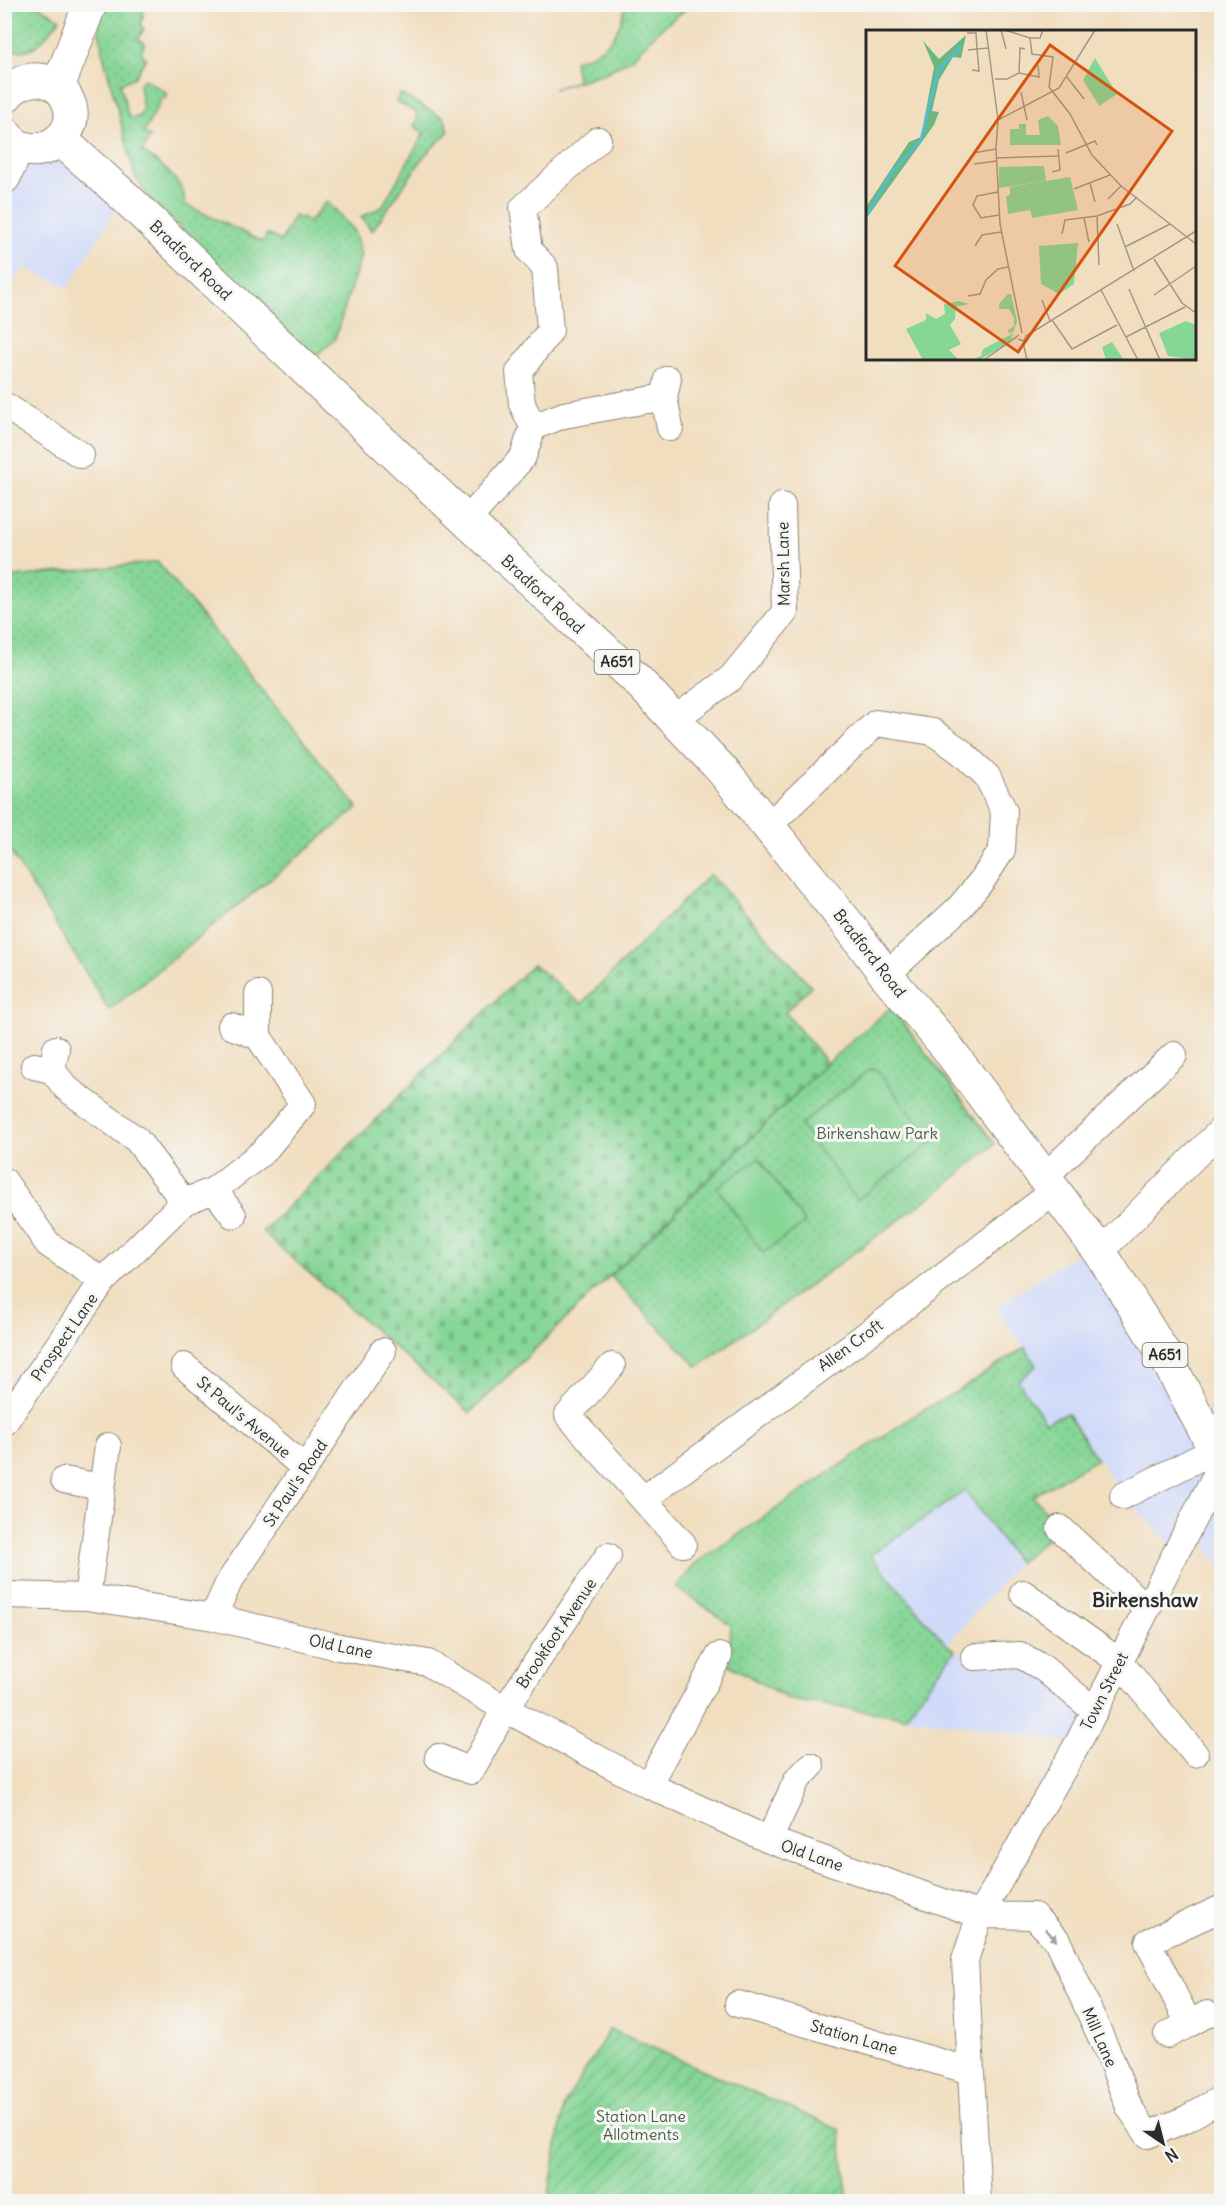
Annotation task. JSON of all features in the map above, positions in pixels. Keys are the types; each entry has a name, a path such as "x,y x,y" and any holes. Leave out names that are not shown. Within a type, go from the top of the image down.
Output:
{"main road":[{"path":"58,87 69,51 90,4"},
{"path":"4,177 11,139 42,150 61,140 71,118 68,100 58,87 50,82 33,79 14,86 6,92"},
{"name":"Bradford Road","path":"61,140 124,196 466,522 676,718 768,826 886,975 946,1046 1100,1252 1164,1354 1219,1459"}],"street":[{"path":"466,522 523,457 533,427 522,404 519,372 550,331 545,268 529,250 523,208 598,140"},
{"path":"533,427 564,415 666,388 670,428"},
{"path":"4,405 81,455"},
{"name":"Marsh Lane","path":"676,718 731,678 785,612 782,506"},
{"path":"768,826 876,723 933,732 960,751 987,776 1004,811 1002,850 960,907 886,975"},
{"path":"231,1026 258,1036 258,994"},
{"name":"Prospect Lane","path":"4,1423 103,1281 184,1202 213,1190 264,1151 303,1104 258,1036"},
{"path":"1049,1184 1174,1055"},
{"path":"47,1062 66,1088 137,1140 184,1202"},
{"path":"1100,1252 1221,1128"},
{"name":"Prospect Lane","path":"4,1181 48,1244 103,1281"},
{"name":"Allen Croft","path":"645,1498 908,1304 1049,1184"},
{"path":"213,1190 233,1215"},
{"name":"St Paul's Road","path":"213,1617 229,1582 383,1352"},
{"name":"St Paul's Avenue","path":"184,1366 305,1468"},
{"path":"612,1366 568,1415 597,1450 645,1498 683,1544"},
{"path":"87,1597 108,1446"},
{"path":"1123,1496 1219,1459"},
{"name":"Town Street","path":"980,1915 1095,1710 1219,1459"},
{"path":"64,1480 101,1487"},
{"path":"1060,1528 1146,1608"},
{"name":"Brookfoot Avenue","path":"438,1757 471,1771 504,1709 608,1556"},
{"path":"1023,1593 1120,1662 1195,1754"},
{"name":"Old Lane","path":"4,1595 87,1597 213,1617 339,1647 428,1663 504,1709 648,1785 769,1840 980,1915"},
{"path":"974,1657 1020,1655 1043,1668 1095,1710"},
{"path":"648,1785 719,1656"},
{"path":"769,1840 797,1780 811,1766"},
{"path":"1187,2024 1148,1942 1221,1908"},
{"path":"978,2202 965,1960 980,1915"},
{"name":"Mill Lane","path":"980,1915 1034,1916 1056,1940 1110,2057 1129,2107 1148,2135 1186,2119 1221,2098"},
{"name":"Station Lane","path":"738,2004 971,2071"}],"shaded area":[{"path":"42,150 124,196 68,287 23,267 5,297 5,177"},
{"path":"1093,1243 1200,1420 1221,1391 1221,1567 1190,1523 1176,1549 1123,1496 1074,1422 1046,1422 1018,1381 1036,1366 996,1307"},
{"path":"965,1491 1018,1563 947,1645 869,1555"},
{"path":"955,1650 974,1657 1020,1655 1095,1711 1078,1743 905,1717"}],"green space":[{"path":"5,4 37,5 60,19 37,45 24,50 5,49"},
{"path":"625,4 691,5 658,31 631,59 607,72 553,89 577,81 574,60 594,53 609,41 620,25"},
{"path":"105,5 145,5 141,25 144,29 138,39 145,43 141,52 146,58 135,77 120,84 129,118 140,116 143,108 139,85 144,79 167,93 165,99 162,97 144,133 150,137 142,152 175,179 183,191 186,205 263,242 267,234 281,241 294,216 301,219 302,217 309,222 327,201 354,231 361,255 335,339 314,357 150,199 135,176 104,58 97,20"},
{"path":"400,94 444,118 449,131 425,155 372,231 361,217 382,207 424,133 414,126 418,118 416,112 396,102"},
{"path":"158,562 358,808 109,1010 5,843 5,578"},
{"path":"710,874 811,986 785,1012 827,1063 470,1413 262,1232 533,964 581,1004"},
{"name":"Birkenshaw Park","path":"891,1007 995,1144 940,1190 698,1367 610,1276 827,1063"},
{"path":"875,1068 933,1142 857,1200 800,1125 866,1072"},
{"path":"759,1158 805,1223 763,1253 717,1188"},
{"path":"1025,1347 1036,1366 1018,1381 1046,1422 1067,1413 1097,1459 1033,1496 1060,1528 1018,1563 965,1491 870,1555 947,1645 955,1650 905,1717 790,1700 728,1664 731,1625 676,1587 696,1563 921,1411 960,1390"},
{"name":"Station Lane Allotments","path":"610,2029 840,2130 848,2201 570,2202 549,2193 564,2105"}],"district":[{"name":"Birkenshaw","path":"1145,1600"}]}
